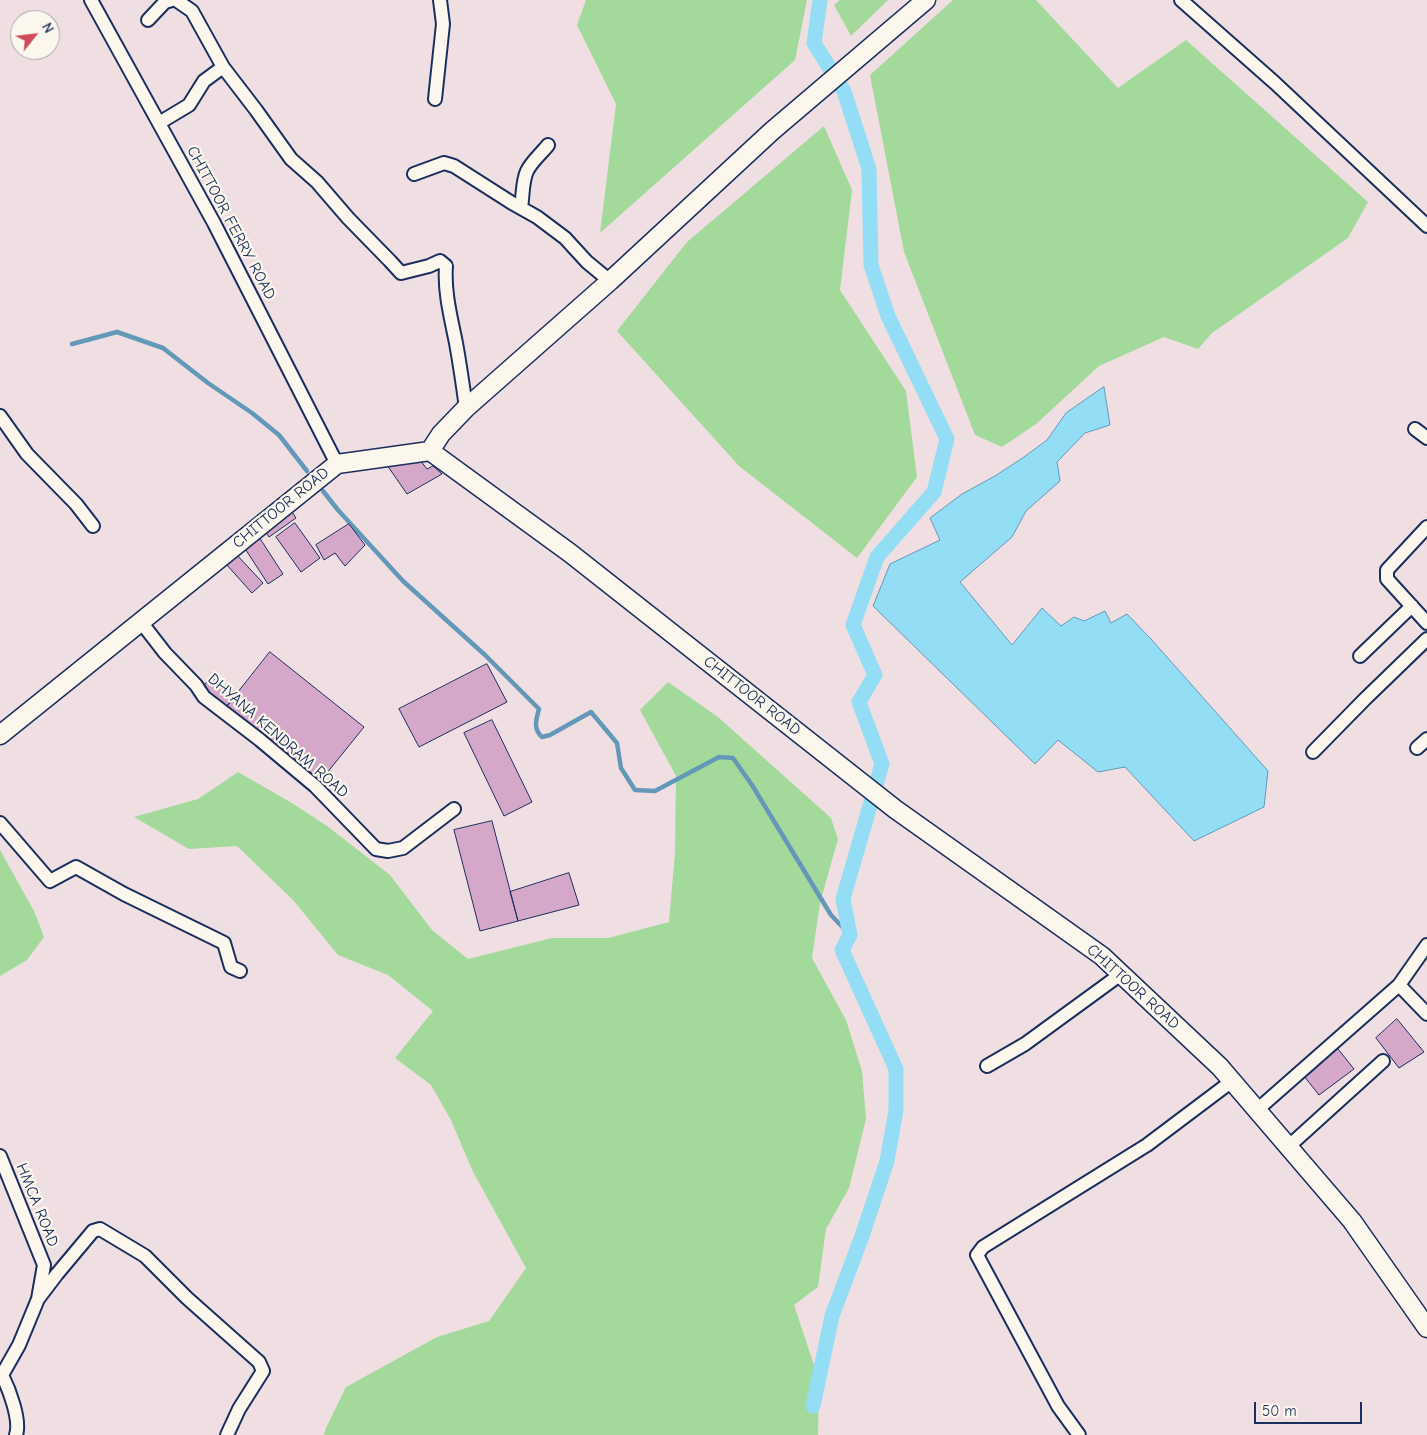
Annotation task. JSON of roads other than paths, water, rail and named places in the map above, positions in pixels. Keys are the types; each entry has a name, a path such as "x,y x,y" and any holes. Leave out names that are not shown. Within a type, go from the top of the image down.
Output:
{"main road":[{"path":"430,452 441,434 466,408 610,281 772,131 923,3"},
{"name":"CHITTOOR ROAD","path":"0,735 337,464 430,452 570,553 895,809 1102,956 1220,1067 1352,1221 1427,1328"}],"street":[{"name":"CHITTOOR FERRY ROAD","path":"90,0 214,223 337,464"},
{"path":"148,20 165,2 172,0"},
{"path":"176,0 192,11 223,67 291,159 317,182 348,218 401,273 430,266 440,261 446,266 445,279 466,408"},
{"path":"435,99 444,24 440,0"},
{"path":"1180,0 1275,83 1427,226"},
{"path":"159,124 189,105 204,80 223,67"},
{"path":"521,208 524,194 523,182 527,171 548,146"},
{"path":"414,174 444,164 454,166 537,216 565,238 610,281"},
{"path":"0,416 27,454 76,504 93,526"},
{"path":"1415,429 1427,438"},
{"path":"1427,527 1387,570 1387,579 1427,622"},
{"path":"1360,656 1412,606"},
{"name":"DHYANA KENDRAM ROAD","path":"140,622 165,653 196,685 204,697 260,740 314,786 376,849 388,851 403,848 454,809"},
{"path":"1313,752 1427,639"},
{"path":"0,823 50,881 76,867 124,894 224,942 231,967 240,971"},
{"path":"1257,1110 1399,985 1427,944"},
{"path":"987,1066 1025,1044 1121,974"},
{"path":"1399,985 1427,1014"},
{"path":"1288,1147 1383,1061"},
{"path":"1079,1435 1058,1406 977,1255 983,1247 1147,1145 1232,1081"},
{"name":"HMCA ROAD","path":"0,1156 44,1265 38,1299 19,1345 3,1366 2,1375 9,1389 18,1428 16,1435"},
{"path":"38,1299 93,1231 100,1229 146,1256 187,1298 259,1362 263,1371 239,1409 227,1435"}],"water":[{"path":"1104,387 1110,425 1085,433 1057,462 1060,481 1026,511 1012,537 960,582 1012,645 1042,608 1061,626 1074,617 1084,621 1105,611 1111,623 1127,614 1151,639 1268,771 1264,807 1194,841 1125,767 1098,772 1058,740 1035,764 873,606 890,564 940,540 930,518 962,494 995,476 1047,440 1066,413"}],"waterway":[{"path":"813,1406 832,1316 862,1236 887,1161 896,1110 896,1069 842,950 850,935 843,899 882,764 859,702 875,675 853,625 877,557 934,492 947,439 888,316 871,265 869,169 844,91 814,43 820,0"},
{"path":"72,344 117,332 163,348 279,435 307,471"},
{"path":"323,491 403,581 485,655 539,709 536,728 542,737 550,735 591,712 617,743 621,768 635,790 655,791 719,757 733,758 752,785 831,915 850,935"}]}
